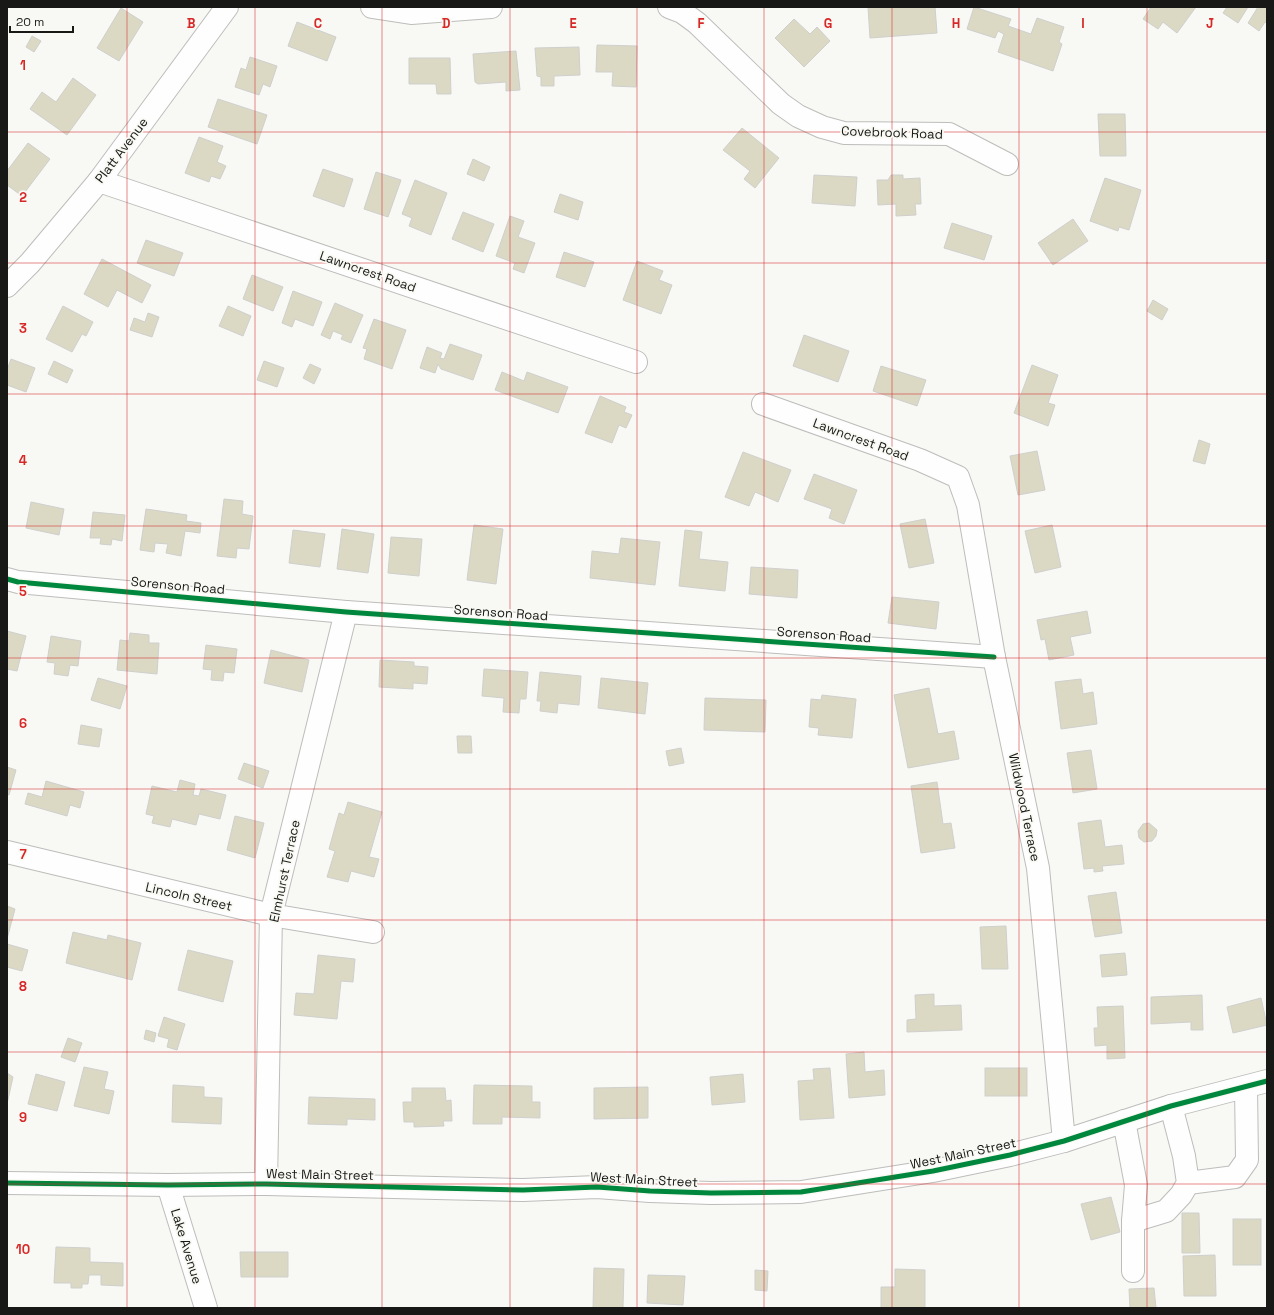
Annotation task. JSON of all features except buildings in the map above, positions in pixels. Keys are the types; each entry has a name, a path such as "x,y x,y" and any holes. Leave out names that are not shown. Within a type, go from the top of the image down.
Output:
{"street":[{"name":"Platt Avenue","path":"7,286 30,263 99,181 227,7"},
{"path":"372,7 411,13 491,7"},
{"name":"Covebrook Road","path":"669,7 682,12 696,23 781,104 798,116 822,127 844,133 949,134 1007,164"},
{"name":"Lawncrest Road","path":"99,181 636,362"},
{"name":"Lawncrest Road","path":"763,404 920,460 958,477"},
{"name":"Wildwood Terrace","path":"958,477 968,505 994,657 1038,868 1064,1141"},
{"name":"Sorenson Road","path":"7,579 25,582 346,612 994,657"},
{"name":"Elmhurst Terrace","path":"266,1184 271,915 346,612"},
{"name":"Lincoln Street","path":"7,852 271,915 374,932"},
{"name":"West Main Street","path":"7,1183 168,1185 266,1184 523,1190 597,1187 650,1191 711,1193 801,1192 933,1171 1010,1155 1064,1141 1171,1106 1246,1088 1267,1081"},
{"path":"1188,1183 1235,1177 1247,1160 1246,1088"},
{"path":"1133,1221 1166,1211 1181,1195 1188,1183 1184,1156 1171,1106"},
{"path":"1124,1121 1136,1184 1133,1221 1133,1271"},
{"name":"Lake Avenue","path":"168,1185 206,1308"}],"cycle path":[{"path":"7,579 18,582 346,612 994,657"},
{"path":"7,1183 168,1185 266,1184 523,1190 597,1187 650,1191 711,1193 801,1192 933,1171 1010,1155 1064,1141 1171,1106 1267,1081"}]}
